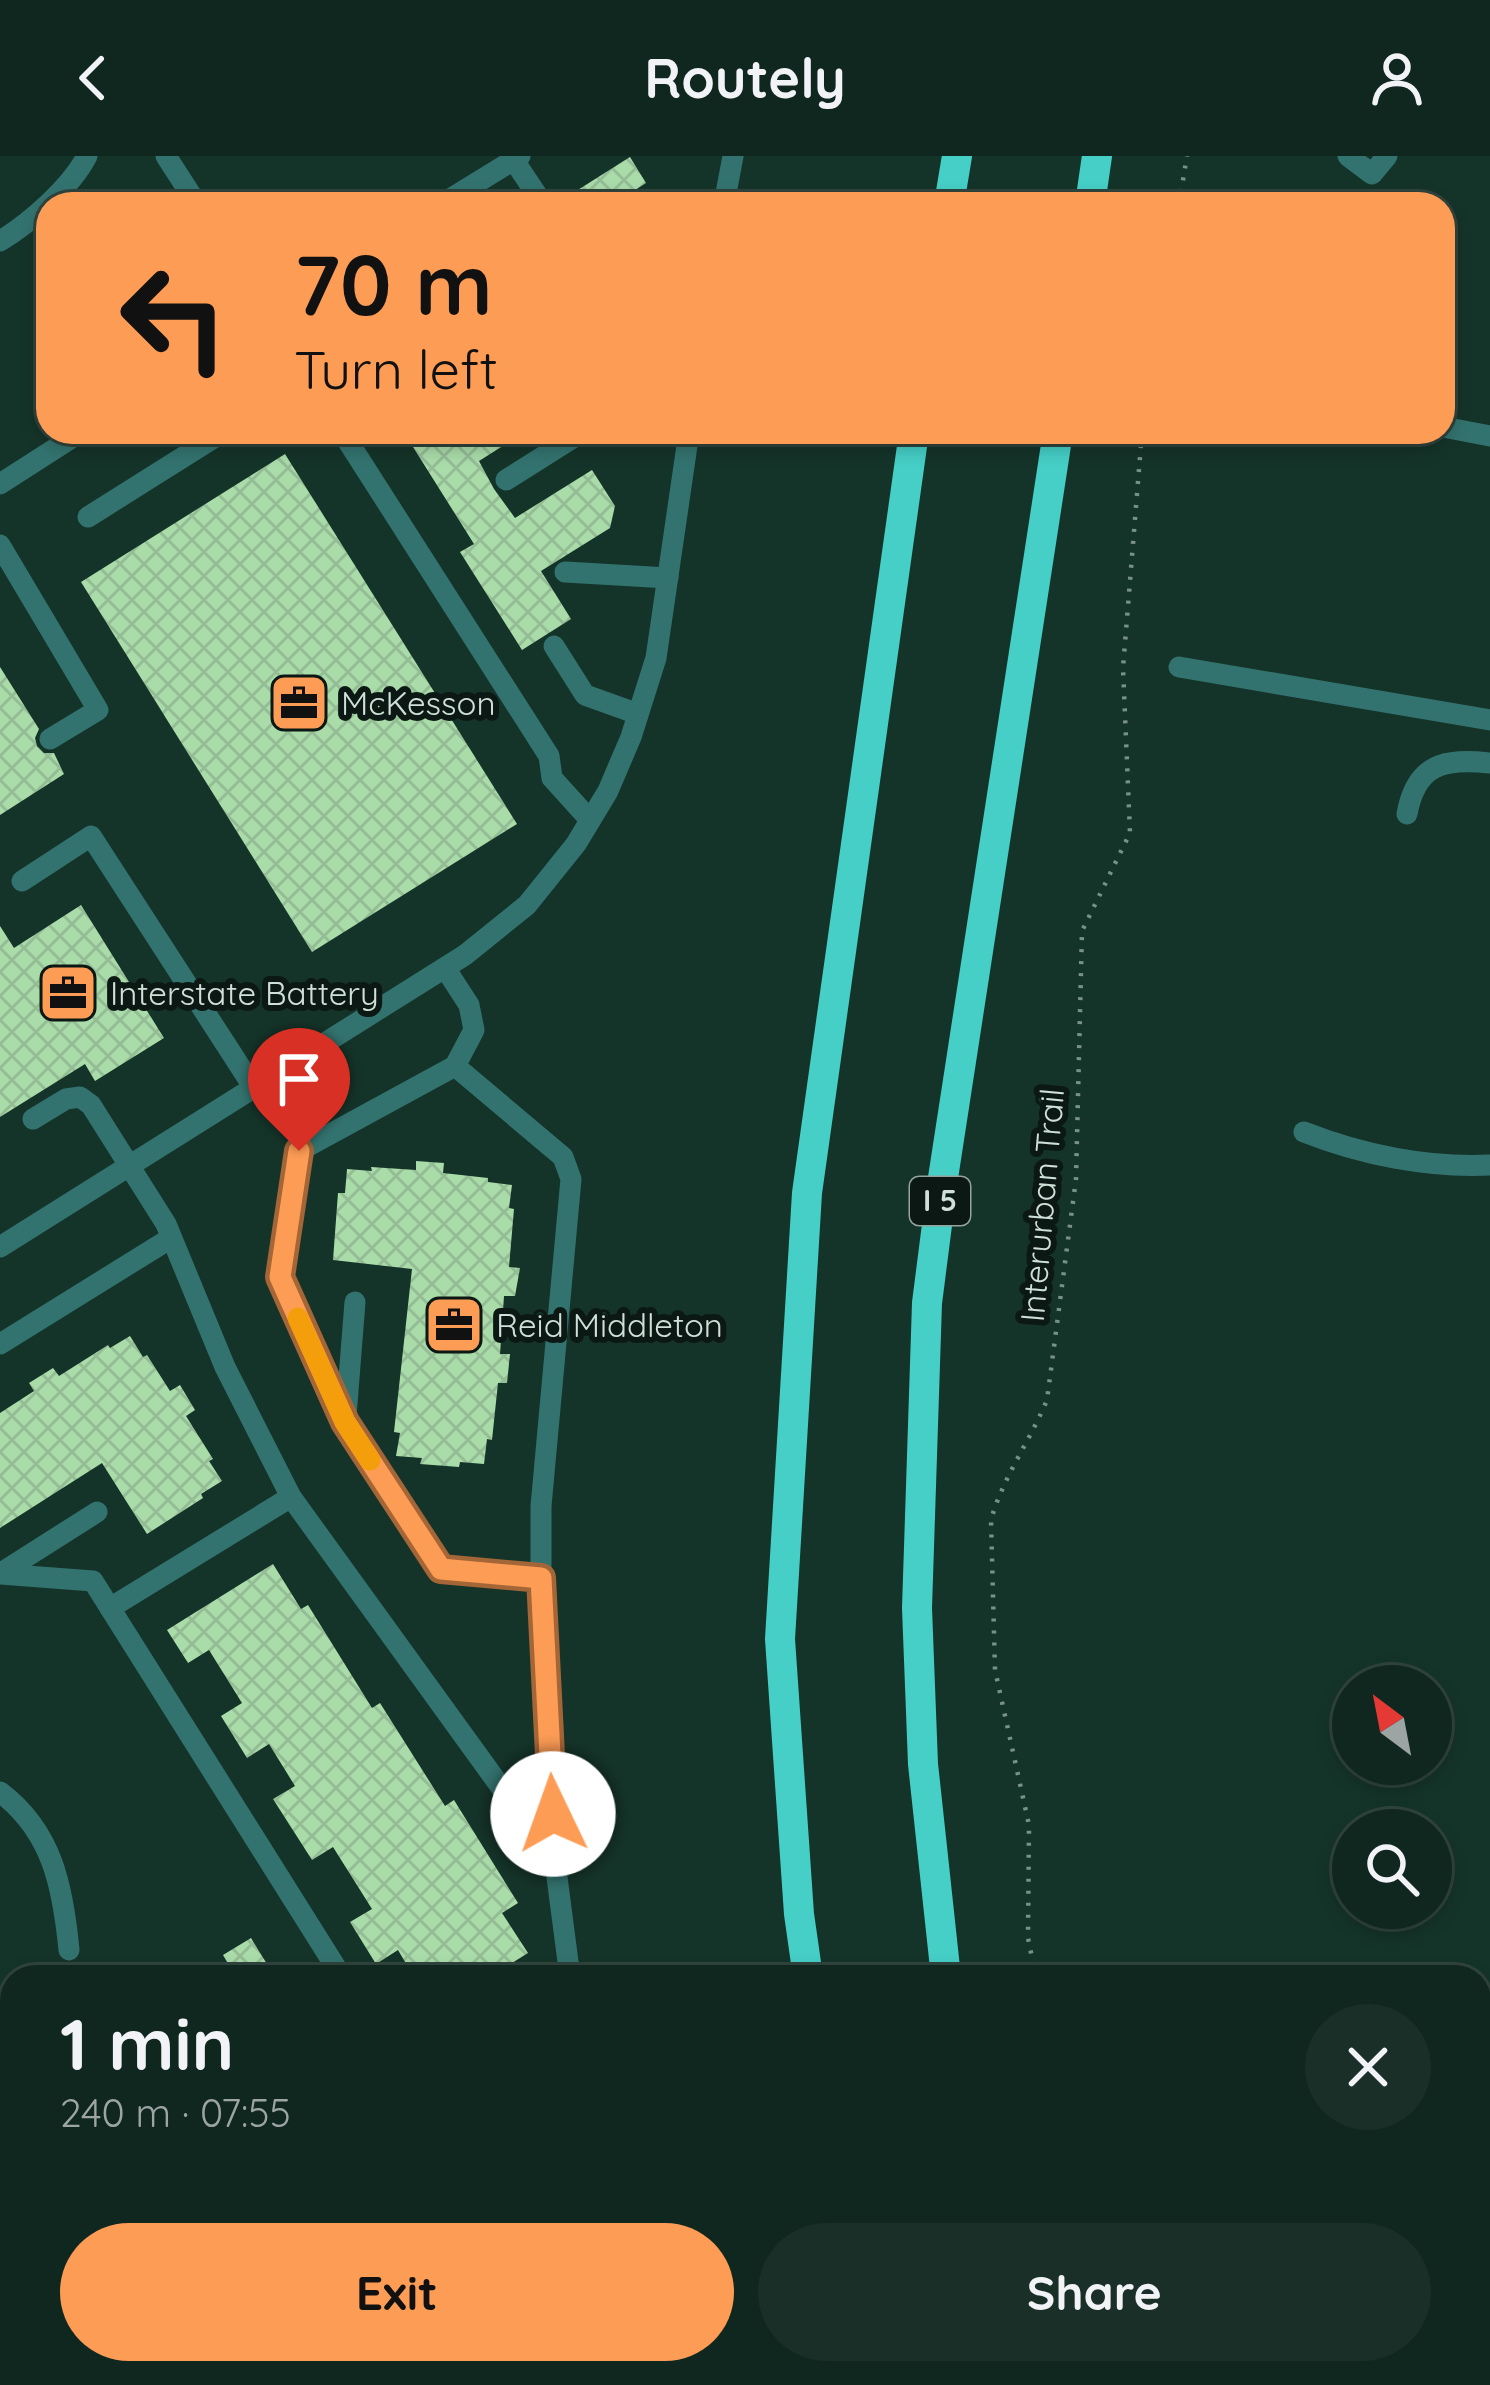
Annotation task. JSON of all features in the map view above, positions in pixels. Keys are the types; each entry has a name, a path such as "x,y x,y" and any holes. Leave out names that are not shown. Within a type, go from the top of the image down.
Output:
{"highway":[{"path":"939,192 943,156"},
{"path":"951,192 956,156"},
{"path":"1092,192 1097,156"},
{"path":"806,1965 780,1639 803,1239 912,444"},
{"name":"I 5","path":"945,1965 923,1764 917,1608 927,1303 1056,444"}],"street":[{"path":"58,192 78,174 87,156"},
{"path":"166,156 189,192"},
{"path":"726,192 733,156"},
{"path":"1348,156 1372,174 1387,156"},
{"path":"461,192 515,157 536,192"},
{"path":"0,241 36,213"},
{"path":"1455,429 1490,436"},
{"path":"0,484 62,444"},
{"path":"88,517 205,444"},
{"path":"350,444 549,756 552,778 590,820"},
{"path":"506,480 562,444"},
{"path":"0,1247 445,968 527,905 575,844 608,791 638,714 656,658 686,444"},
{"path":"0,545 8,574 98,710 50,739"},
{"path":"565,572 668,578"},
{"path":"554,646 584,695 638,714"},
{"path":"1179,668 1490,720"},
{"path":"1408,814 1412,788 1435,765 1467,760 1490,763"},
{"path":"22,880 92,836 254,1088"},
{"path":"445,968 469,1005 474,1030 455,1066 299,1151 280,1277 345,1422 441,1569 541,1578"},
{"path":"455,1066 563,1157 571,1179 541,1506 555,1862 568,1965"},
{"path":"33,1119 66,1099 80,1097 91,1105 171,1238 226,1367 291,1497 555,1862"},
{"path":"1304,1132 1401,1159 1443,1166 1490,1165"},
{"path":"0,1344 171,1238"},
{"path":"345,1422 356,1302"},
{"path":"110,1608 291,1497"},
{"path":"0,1574 97,1512"},
{"path":"0,1574 93,1581 334,1965"},
{"path":"0,1792 47,1846 64,1897 69,1950"}],"path":[{"path":"1181,192 1187,156"},
{"name":"Interurban Trail","path":"1034,1965 1028,1937 1029,1825 995,1670 992,1520 998,1497 1047,1400 1076,1179 1082,931 1130,833 1123,668 1141,444"}],"building":[{"path":"630,157 646,183 632,192 575,192"},
{"path":"506,444 479,461 515,518 592,470 615,506 610,528 541,571 571,619 522,650 460,552 474,544 413,447"},
{"name":"McKesson","path":"285,454 517,824 312,952 81,582"},
{"path":"0,667 39,729 37,746 44,753 54,753 64,774 0,815"},
{"name":"Interstate Battery","path":"81,905 164,1038 95,1081 85,1064 0,1117 0,926 14,948"},
{"name":"Reid Middleton","path":"416,1161 444,1163 443,1173 512,1185 509,1267 520,1268 515,1296 504,1296 500,1354 510,1354 507,1383 498,1383 492,1440 487,1439 484,1464 420,1464 422,1458 396,1456 400,1433 394,1432 412,1269 333,1260 338,1193 345,1193 347,1169 416,1170"},
{"path":"130,1336 170,1391 180,1385 195,1410 186,1416 222,1481 147,1534 102,1463 0,1528 0,1413 34,1391 29,1383 53,1368 59,1376"},
{"path":"273,1564 301,1609 308,1605 372,1708 380,1703 445,1806 454,1800 518,1903 502,1913 528,1953 513,1965 407,1965 398,1950 376,1964 350,1922 372,1909 333,1847 312,1860 273,1799 295,1786 269,1744 247,1758 221,1716 242,1703 209,1650 188,1663 167,1630"},
{"path":"251,1938 268,1965 229,1965 223,1955"}],"slow traffic":[{"path":"298,1318 345,1422 370,1460"}],"place":[{"name":"McKesson","path":"299,703"},
{"name":"Interstate Battery","path":"68,993"},
{"name":"Reid Middleton","path":"454,1325"}],"route":[{"path":"299,1151 280,1277 345,1422 441,1569 541,1578 553,1814"}]}
